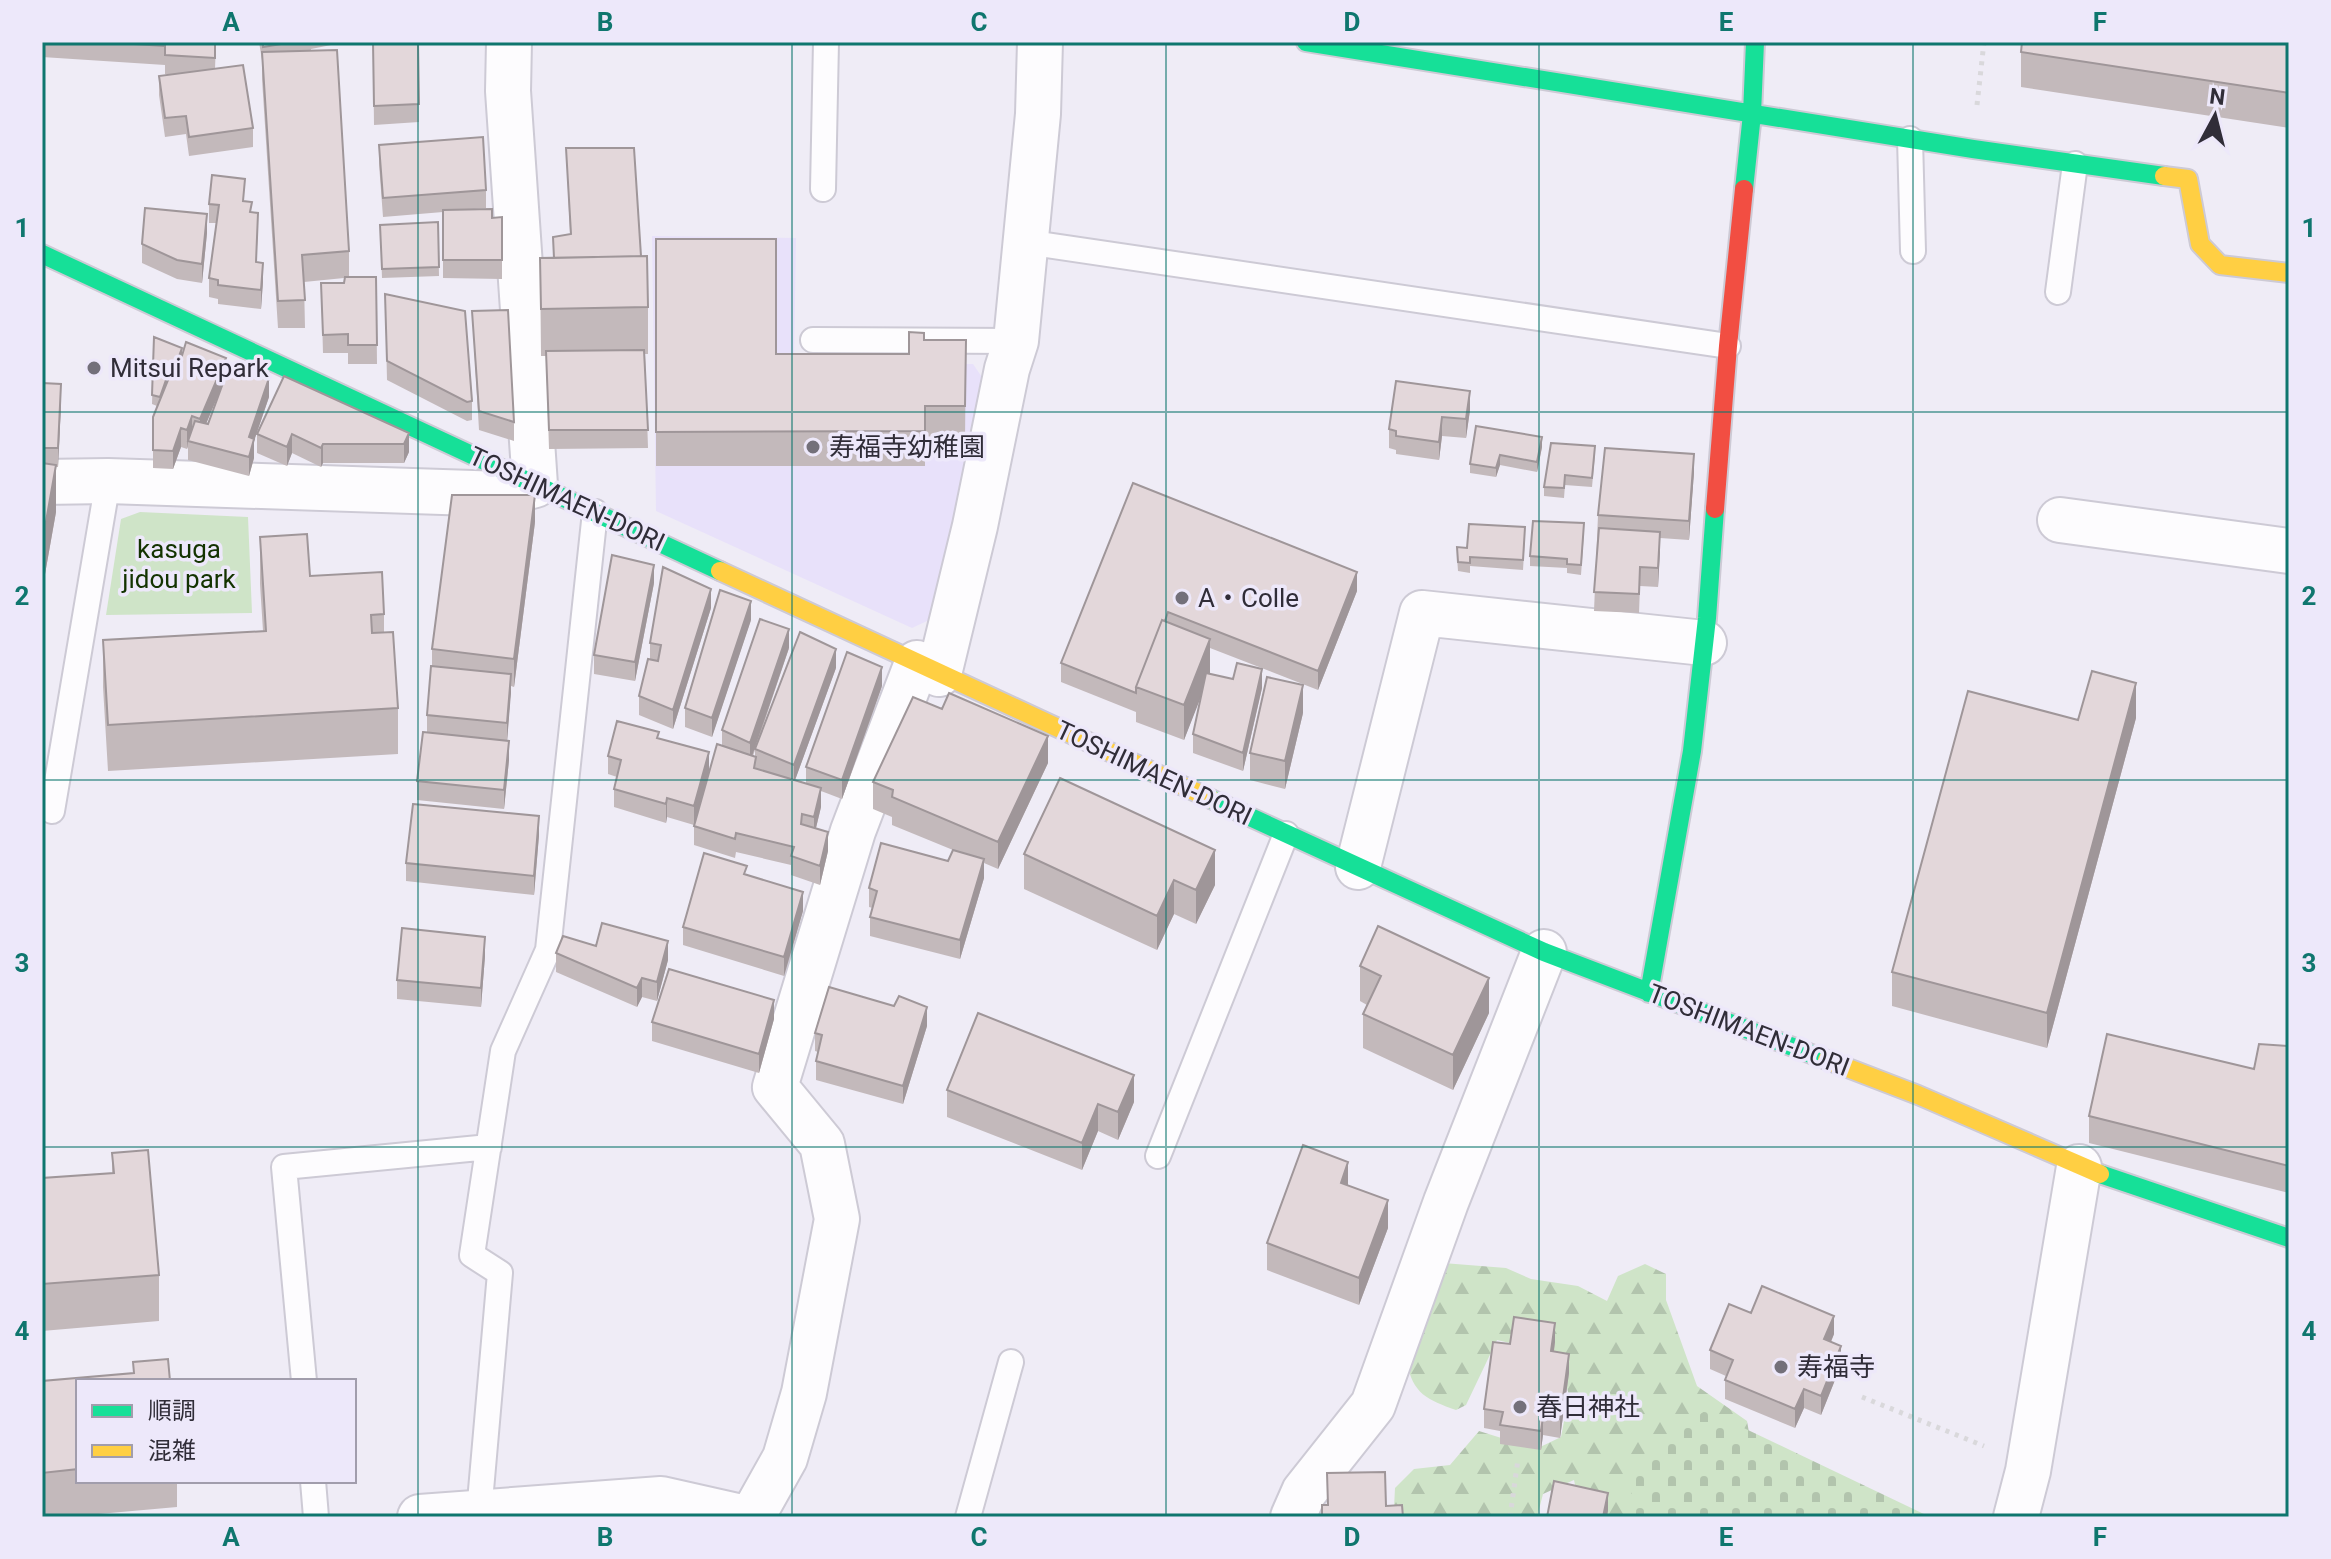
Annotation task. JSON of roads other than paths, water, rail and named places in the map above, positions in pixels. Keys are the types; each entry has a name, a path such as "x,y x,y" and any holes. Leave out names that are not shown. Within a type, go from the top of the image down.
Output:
{"street":[{"path":"42,482 108,481 503,494 535,485 508,91 509,42"},
{"path":"752,1517 785,1458 804,1393 837,1219 822,1144 775,1087 853,831 928,669 975,526 1007,369 1016,341 1038,114 1040,42"},
{"path":"1306,42 1910,139 2188,179 2200,244 2220,265 2289,273"},
{"path":"1649,993 1692,751 1752,114 1755,42"},
{"name":"TOSHIMAEN-DORI","path":"42,254 928,669 1544,952 1918,1095 2079,1167 2289,1238"},
{"path":"2060,520 2289,551"},
{"path":"1358,867 1422,613 1704,643"},
{"path":"1293,1517 1304,1492 1373,1405 1446,1202 1544,952"},
{"path":"2016,1517 2028,1471 2079,1167"},
{"path":"420,1517 603,1510 661,1499 741,1517"}],"lane":[{"path":"823,189 826,42"},
{"path":"1910,139 1913,251"},
{"path":"2058,292 2075,164"},
{"path":"1026,242 1728,346"},
{"path":"813,340 1016,341"},
{"path":"52,811 108,481"},
{"path":"479,1513 500,1273 472,1255 503,1051 548,950 595,512"},
{"path":"1158,1156 1286,834"},
{"path":"304,1379 284,1167 489,1147"},
{"path":"968,1517 1011,1362"},
{"path":"313,1483 316,1517"}],"place":[{"name":"Mitsui Repark","path":"94,368"},
{"name":"寿福寺幼稚園","path":"813,447"},
{"name":"A・Colle","path":"1182,598"},
{"name":"寿福寺","path":"1781,1367"},
{"name":"春日神社","path":"1520,1407"}],"park label":[{"name":"kasuga jidou park","path":"179,564"}]}
